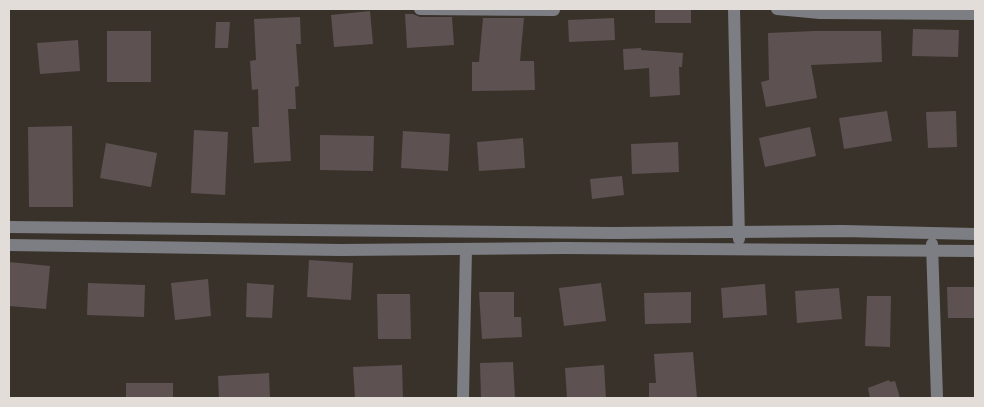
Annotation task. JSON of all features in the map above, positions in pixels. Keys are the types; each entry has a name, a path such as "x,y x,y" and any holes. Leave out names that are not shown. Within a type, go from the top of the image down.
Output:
{"street":[{"path":"420,9 554,10"},
{"path":"734,9 740,248"},
{"path":"777,9 820,13 975,14"},
{"path":"9,226 214,227 515,233 739,231 975,234"},
{"path":"932,234 937,398"},
{"path":"9,245 341,250 740,248 932,252 975,251"},
{"path":"463,398 466,249"}],"building":[{"path":"655,9 691,9 691,23 655,23"},
{"path":"370,11 373,44 334,47 331,15"},
{"path":"405,14 413,14 420,17 452,17 454,45 407,48"},
{"path":"300,17 301,44 296,44 299,86 295,87 296,109 288,109 291,161 254,163 252,127 259,127 258,89 252,90 250,61 256,60 254,19"},
{"path":"483,18 524,18 520,61 534,61 535,90 472,91 472,62 479,62"},
{"path":"614,18 615,40 569,42 568,20"},
{"path":"216,22 230,22 228,48 215,48"},
{"path":"913,29 959,30 958,57 912,56"},
{"path":"107,31 151,31 151,82 107,82"},
{"path":"881,31 882,62 811,65 817,98 766,107 761,82 769,80 768,33"},
{"path":"78,40 80,71 40,74 37,43"},
{"path":"641,48 641,50 683,53 682,67 679,67 680,95 650,97 649,68 624,70 623,49"},
{"path":"887,111 892,141 844,149 839,118"},
{"path":"956,111 957,147 928,148 926,112"},
{"path":"72,126 73,207 29,207 28,127"},
{"path":"810,127 816,156 765,167 759,138"},
{"path":"194,130 228,132 225,195 191,193"},
{"path":"403,131 450,134 448,171 401,168"},
{"path":"320,135 374,136 373,171 320,170"},
{"path":"523,138 525,168 479,171 477,142"},
{"path":"678,142 679,172 632,174 631,144"},
{"path":"106,143 157,153 151,187 100,178"},
{"path":"622,176 624,195 592,199 590,179"},
{"path":"309,260 353,263 351,300 307,297"},
{"path":"9,262 50,266 46,309 9,306"},
{"path":"208,279 211,316 175,320 171,283"},
{"path":"88,283 145,285 144,317 87,315"},
{"path":"247,283 274,285 272,318 246,317"},
{"path":"601,283 606,321 564,326 559,288"},
{"path":"765,284 767,315 723,318 721,288"},
{"path":"947,287 975,287 975,318 948,318"},
{"path":"839,288 842,319 797,323 795,291"},
{"path":"479,292 514,292 514,317 521,317 522,337 482,339"},
{"path":"691,292 691,323 645,324 644,293"},
{"path":"377,294 410,294 411,339 378,339"},
{"path":"867,296 891,296 890,347 865,346"},
{"path":"693,352 697,398 649,398 649,383 656,383 654,354"},
{"path":"513,362 515,398 481,398 480,363"},
{"path":"402,365 403,398 355,398 353,367"},
{"path":"604,365 606,398 567,398 565,368"},
{"path":"269,373 270,398 219,398 218,376"},
{"path":"889,380 890,382 895,381 900,398 870,398 868,388"},
{"path":"126,383 173,383 173,398 126,398"}]}
